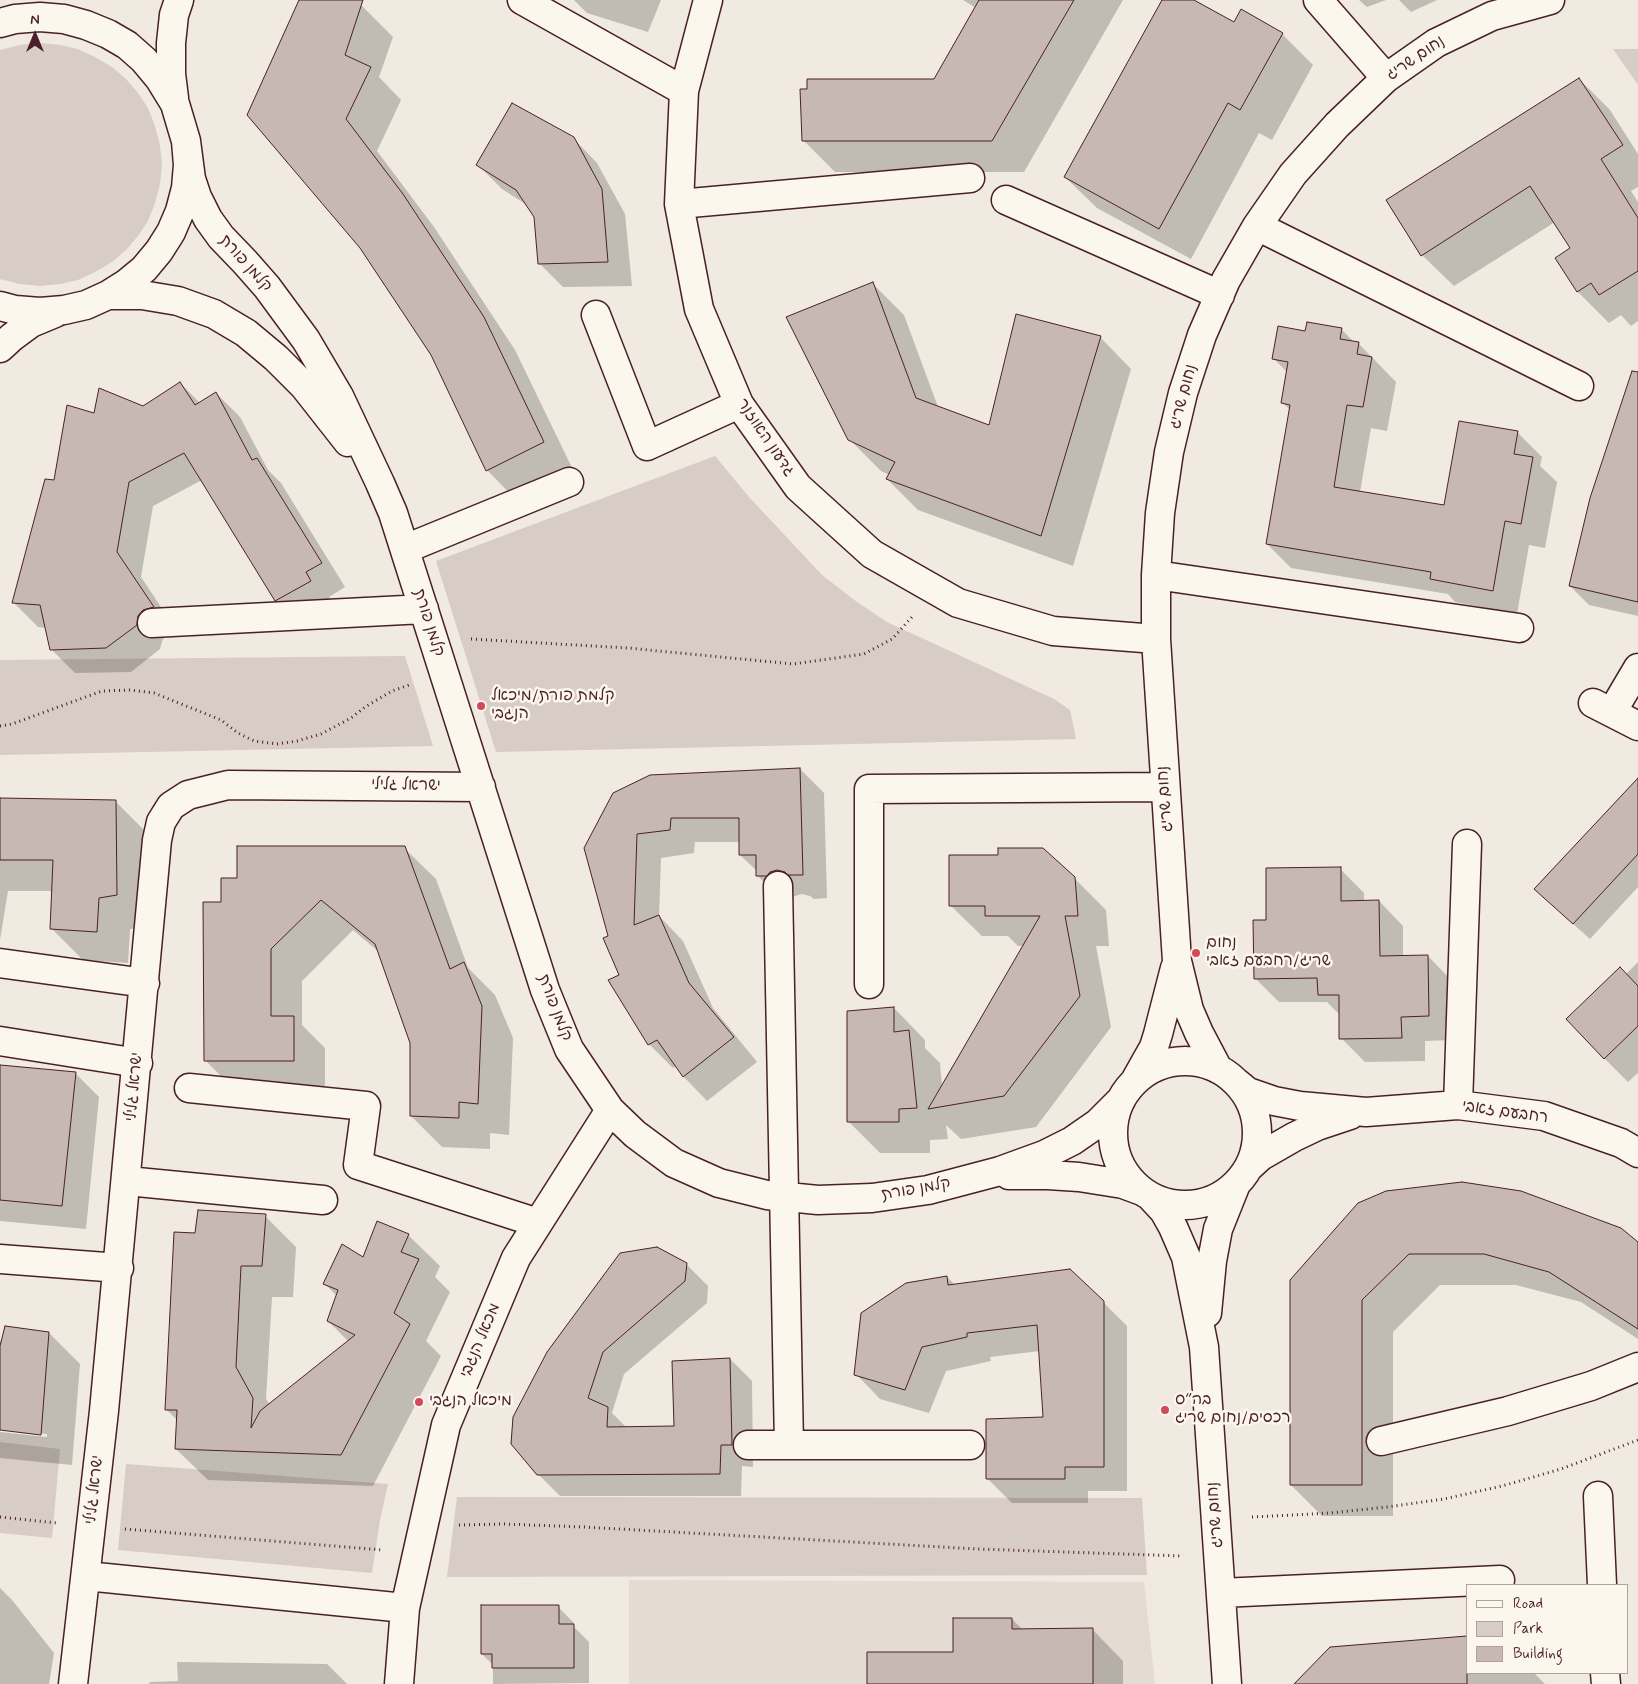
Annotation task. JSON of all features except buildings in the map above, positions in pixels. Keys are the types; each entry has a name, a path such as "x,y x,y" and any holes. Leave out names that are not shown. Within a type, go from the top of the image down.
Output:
{"street":[{"path":"8,21 56,6 64,0"},
{"path":"0,348 31,323 108,295 127,283 144,269 159,252 171,232 180,211 186,188 188,165 186,141 175,104 170,58 172,29 179,0"},
{"path":"522,0 684,91"},
{"name":"גדעון האוזנר","path":"708,0 684,91 679,204 699,309 739,404 798,486 872,554 958,603 1053,631 1156,639"},
{"path":"1318,0 1386,78"},
{"name":"נחום שריג","path":"1227,1076 1199,1033 1190,1010 1177,961 1165,787 1156,639 1156,575 1160,513 1169,452 1183,393 1202,335 1226,280 1257,226 1293,174 1336,125 1386,78 1436,43 1492,16 1550,0"},
{"path":"8,21 40,17 64,19 86,24 108,34 127,45 144,60 159,78 175,104"},
{"name":"קלמן פורת","path":"186,141 191,179 197,197 208,219 221,237 267,287 306,340 339,396 393,513 545,990 570,1049 610,1110 635,1134 674,1163 719,1183 767,1195 818,1200 872,1198 928,1190 985,1176 1030,1161 1072,1141 1098,1123 1128,1091"},
{"path":"679,204 970,178"},
{"path":"1006,200 1220,295"},
{"path":"1257,226 1579,386"},
{"name":"קלמן פורת","path":"108,295 142,295 178,300 214,314 246,333 276,358 304,386 353,449 393,513"},
{"path":"0,306 15,310 40,312 64,310"},
{"path":"596,315 647,446 739,404"},
{"path":"404,549 569,482"},
{"path":"1156,575 1519,628"},
{"path":"152,623 424,609"},
{"path":"1638,668 1602,707 1638,726"},
{"name":"ישראל גלילי","path":"73,1684 127,1181 159,830 165,814 171,806 183,797 212,787 245,784 481,787"},
{"path":"869,984 869,789 1165,787"},
{"path":"1458,1105 1467,844"},
{"path":"778,886 789,1446"},
{"name":"נחום שריג","path":"1128,1091 1154,1047 1177,961"},
{"path":"0,963 145,983"},
{"path":"0,1041 138,1063"},
{"path":"1173,1062 1197,1062 1227,1076 1249,1100 1254,1110 1256,1122 1256,1145 1243,1176 1218,1198 1197,1204 1185,1206 1173,1204 1147,1195 1127,1176 1121,1167 1115,1151 1113,1133 1116,1110 1128,1091 1152,1069 1173,1062"},
{"name":"רחבעם זאבי","path":"1227,1076 1248,1092 1274,1101 1300,1106 1366,1112 1458,1105 1544,1116 1621,1143 1638,1153"},
{"path":"189,1088 366,1106 358,1165 538,1223"},
{"name":"מכאל הנגבי","path":"399,1684 405,1608 446,1425 516,1258 610,1110"},
{"name":"רחבעם זאבי","path":"1243,1176 1261,1156 1294,1136 1318,1126 1366,1112"},
{"name":"קלמן פורת","path":"985,1176 1071,1176 1123,1184 1147,1195"},
{"name":"נחום שריג","path":"1204,1347 1208,1295 1215,1245 1224,1212 1243,1176"},
{"path":"127,1181 323,1200"},
{"name":"נחום שריג","path":"1147,1195 1164,1211 1173,1226 1186,1257 1204,1347 1227,1684"},
{"path":"0,1259 118,1268"},
{"path":"1381,1441 1508,1410 1591,1386 1638,1367"},
{"path":"748,1446 970,1446"},
{"path":"1598,1496 1602,1584"},
{"path":"86,1576 405,1608"},
{"path":"1221,1592 1500,1580"}],"path":[{"path":"433,637 628,648 793,664 864,654 892,639 936,590"},
{"path":"0,726 12,724 102,691 130,690 154,693 221,720 238,733 254,741 276,744 297,741 321,734 351,718 392,691 443,671"},
{"path":"1216,1518 1330,1513 1444,1498 1502,1486 1561,1469 1638,1440"},
{"path":"0,1517 91,1527 417,1553"},
{"path":"424,1525 504,1524 583,1527 978,1549 1218,1558"}],"shaded area":[{"path":"629,1580 1144,1582 1155,1684 629,1684"}],"green space":[{"path":"40,43 78,49 112,67 126,79 148,108 160,145 162,165 160,184 148,221 126,250 112,262 78,280 40,286 0,279 0,50"},
{"path":"1613,49 1638,49 1638,85"},
{"path":"715,456 749,497 822,575 887,622 1054,699 1070,710 1076,739 496,752 436,561"},
{"path":"405,656 433,746 0,755 0,660"},
{"path":"0,1442 60,1449 52,1538 0,1533"},
{"path":"126,1464 388,1484 380,1520 372,1573 118,1550"},
{"path":"457,1497 1142,1498 1147,1575 447,1577"}],"place":[{"name":"קלמת פורת/מיכאל הנגבי","path":"481,706"},
{"name":"נחום שריג/רחבעם זאבי","path":"1196,953"},
{"name":"מיכאל הנגבי","path":"419,1402"},
{"name":"בה״ס רכסים/נחום שריג","path":"1165,1410"}]}
